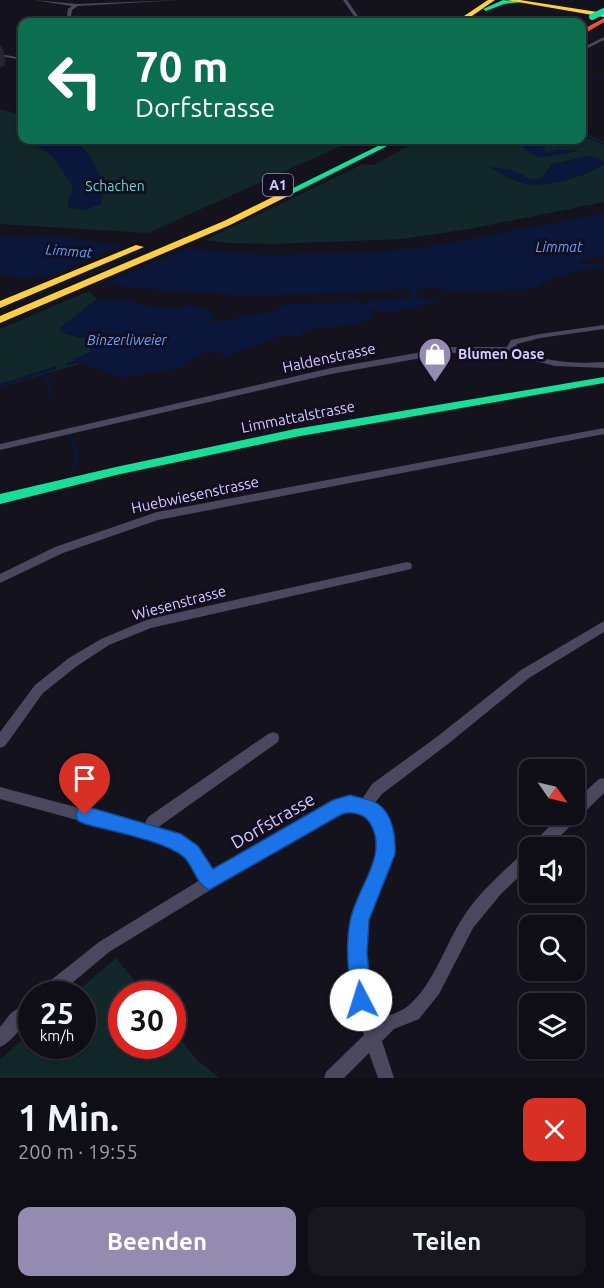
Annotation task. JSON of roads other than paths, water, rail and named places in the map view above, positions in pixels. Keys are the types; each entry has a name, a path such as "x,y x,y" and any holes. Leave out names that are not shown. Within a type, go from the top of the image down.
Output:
{"main road":[{"path":"468,18 468,14 490,2 501,0"},
{"path":"477,18 490,2 518,1 593,19"},
{"name":"A1","path":"2,304 185,227 361,144"},
{"name":"A1","path":"0,320 213,229 387,144"},
{"name":"Limmattalstrasse","path":"0,500 116,471 295,433 604,380"}],"street":[{"path":"36,0 76,5 178,0"},
{"path":"345,0 357,18"},
{"path":"69,18 70,9 76,5"},
{"path":"586,48 604,38"},
{"path":"0,55 18,58"},
{"name":"Haldenstrasse","path":"0,447 331,371 450,350 510,349 514,342 604,327"},
{"path":"510,349 526,356 554,362 604,365"},
{"name":"Huebwiesenstrasse","path":"0,579 59,549 157,516 604,431"},
{"name":"Wiesenstrasse","path":"0,742 39,688 73,662 105,642 149,624 406,566"},
{"path":"386,1078 361,1000 358,942 360,920 385,854 387,842 380,820 373,811 364,807 377,789 542,662 604,626"},
{"path":"148,832 153,822 273,738"},
{"path":"585,802 604,784"},
{"path":"0,793 175,840 192,852 209,881"},
{"name":"Dorfstrasse","path":"63,981 104,947 209,881 339,806 350,803 364,807"},
{"path":"549,837 561,825"},
{"path":"332,1078 388,1023 413,1013 433,988 446,960 468,923 496,889 519,867"},
{"path":"0,1039 18,1018"}],"water":[{"path":"34,144 77,144 83,148 98,174 102,204 85,210 67,207 73,186 52,156"},
{"path":"550,144 542,148 546,152 559,149 577,151 540,158 524,149 524,146"},
{"path":"587,156 600,159 604,164 577,176 545,184 522,183 489,167 512,170 532,180 540,179 553,164"},
{"name":"Limmat","path":"604,213 604,255 579,261 580,264 604,263 604,269 583,270 551,278 537,288 468,292 436,288 420,289 416,292 417,297 436,302 388,313 369,308 374,315 359,323 309,330 301,333 301,336 282,335 229,355 207,351 178,368 122,378 73,360 91,352 88,339 60,332 60,329 97,299 126,299 141,305 177,310 187,305 194,306 212,312 213,322 273,312 287,304 359,302 364,305 370,301 412,297 411,292 408,289 347,293 218,294 39,277 22,279 0,274 0,236 37,238 51,235 96,242 268,255 353,253 430,247"}],"waterway":[{"path":"588,80 604,77"},
{"path":"586,137 604,144"},
{"path":"68,364 76,362"},
{"path":"0,385 55,368"},
{"path":"45,375 51,389 49,395"},
{"path":"71,436 78,456 73,471"}],"place":[{"name":"Blumen Oase","path":"435,383"}],"park label":[{"name":"Schachen","path":"115,186"}],"water label":[{"name":"Binzerliweier","path":"127,340"}]}
